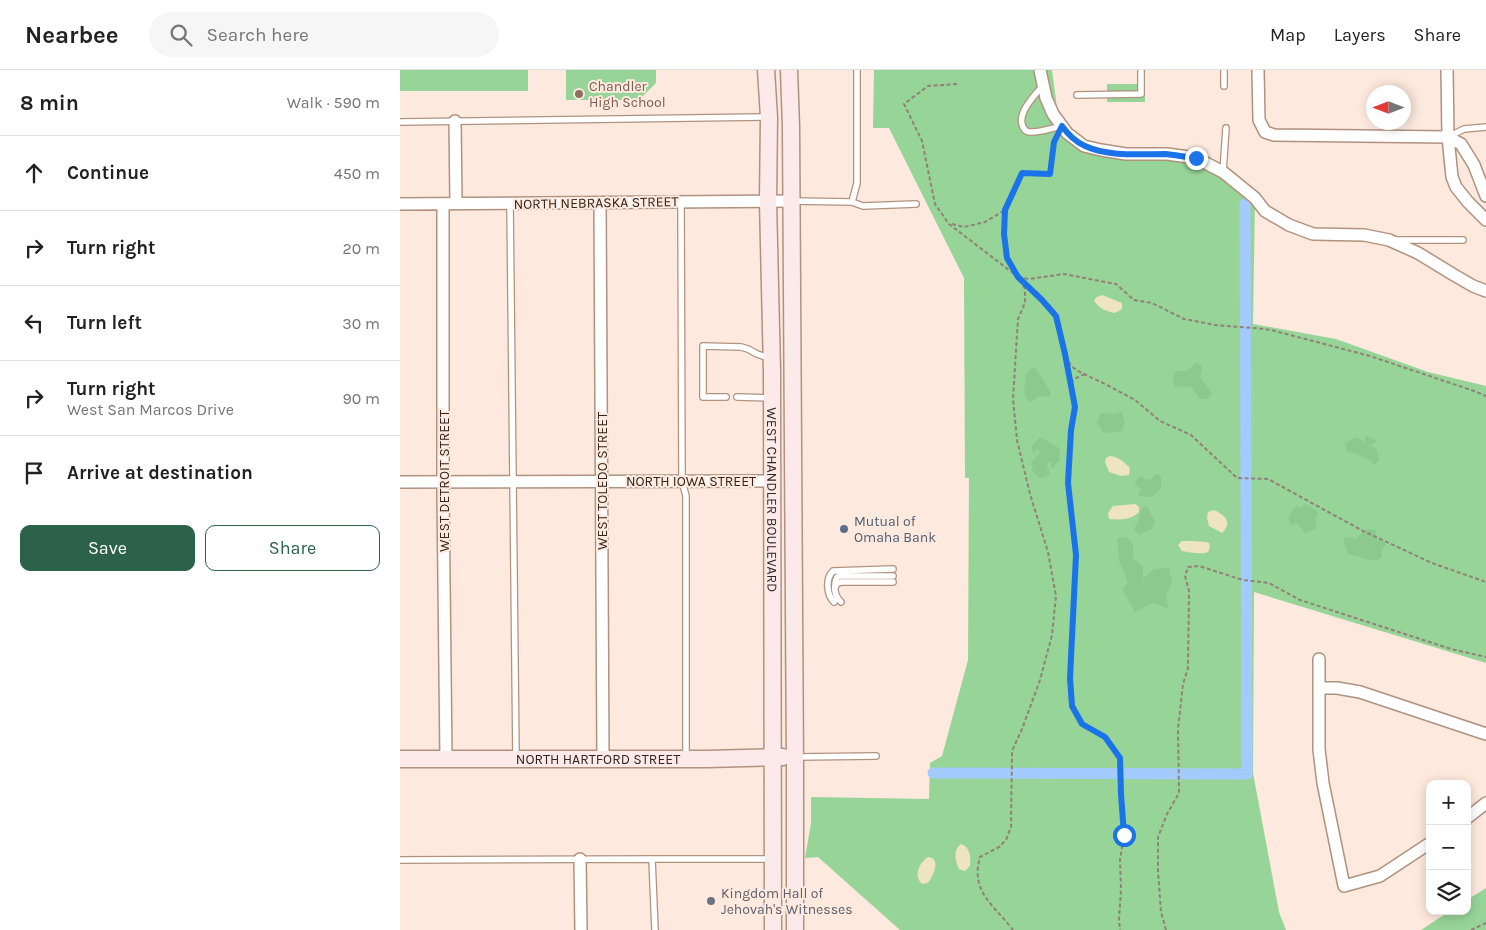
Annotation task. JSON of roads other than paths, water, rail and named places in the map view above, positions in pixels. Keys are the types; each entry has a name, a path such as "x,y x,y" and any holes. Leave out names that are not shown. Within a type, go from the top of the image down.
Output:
{"main road":[{"name":"WEST CHANDLER BOULEVARD","path":"766,70 769,117 768,200 772,359 773,930"},
{"name":"WEST CHANDLER BOULEVARD","path":"789,70 795,930"},
{"name":"NORTH HARTFORD STREET","path":"400,759 795,757"}],"street":[{"path":"1040,70 1046,98 1054,114 1067,133 1084,146 1126,154 1167,154 1196,158 1223,172 1254,198 1265,211 1289,225 1313,234 1364,235 1390,240 1418,253 1473,286 1486,291"},
{"path":"1258,70 1258,120 1265,132 1274,135 1448,137 1461,144 1474,165 1486,196"},
{"path":"1448,70 1448,137 1452,177 1456,187 1486,220"},
{"path":"455,122 456,203"},
{"name":"NORTH NEBRASKA STREET","path":"400,204 791,200"},
{"name":"WEST TOLEDO STREET","path":"600,203 603,759"},
{"name":"WEST DETROIT STREET","path":"443,204 443,482 446,759"},
{"name":"NORTH IOWA STREET","path":"400,482 772,481"},
{"path":"1319,659 1319,749 1323,783 1344,886 1380,876 1426,846"},
{"path":"1319,688 1337,688 1360,692 1486,734"},
{"path":"1471,815 1486,803"},
{"path":"580,859 580,930"}],"lane":[{"path":"852,202 857,184 857,70"},
{"path":"1077,95 1142,94 1141,70"},
{"path":"1224,70 1224,86"},
{"path":"1043,85 1024,110 1021,118 1022,125 1031,132 1062,126"},
{"path":"400,122 769,117"},
{"path":"1223,172 1226,128"},
{"path":"1448,137 1464,129 1486,128"},
{"path":"791,200 852,202 863,206 916,204"},
{"path":"681,202 682,481 686,496 686,758"},
{"path":"510,204 516,759"},
{"path":"1390,240 1464,240"},
{"path":"726,397 703,397 702,346 741,346 772,359"},
{"path":"737,398 772,398"},
{"path":"833,571 893,576 837,577 834,582 834,588 837,602 831,599 828,588 828,579 833,571"},
{"path":"795,757 876,756"},
{"path":"652,859 655,930"},
{"path":"400,860 773,859"}],"waterway":[{"path":"933,773 1247,774 1245,204"}],"place":[{"name":"Chandler High School","path":"579,94"},
{"name":"Mutual of Omaha Bank","path":"844,529"},
{"name":"Kingdom Hall of Jehovah's Witnesses","path":"711,901"}]}
